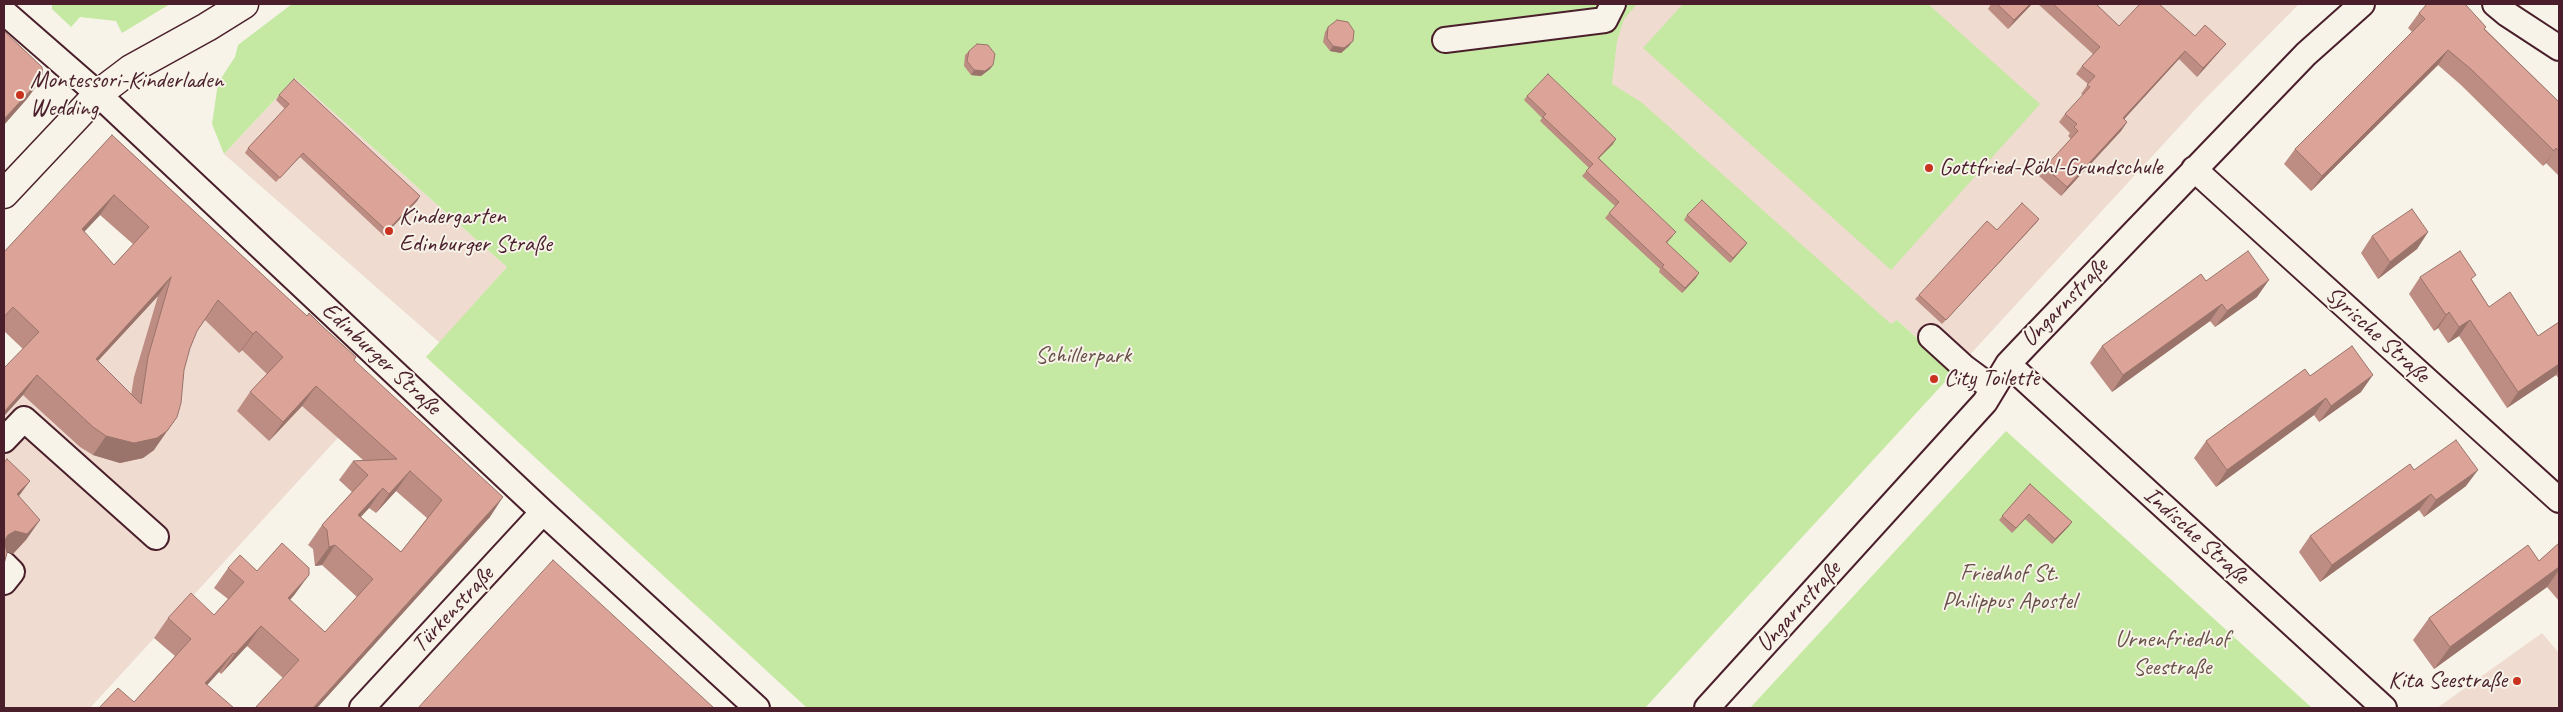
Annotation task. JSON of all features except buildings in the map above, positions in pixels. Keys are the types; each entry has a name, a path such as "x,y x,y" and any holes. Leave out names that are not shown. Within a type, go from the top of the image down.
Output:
{"main road":[{"path":"4,194 98,94 131,69 244,4"}],"street":[{"path":"1445,40 1605,20 1612,4"},
{"name":"Ungarnstraße","path":"1707,708 1985,402 2008,364 2306,54 2362,4"},
{"path":"2495,4 2559,48"},
{"name":"Edinburger Straße","path":"4,12 98,94 543,512 757,708"},
{"name":"Syrische Straße","path":"2194,169 2559,500"},
{"path":"1931,337 1965,368 1992,388"},
{"name":"Indische Straße","path":"2008,364 2384,708"},
{"path":"4,440 24,419 156,537"},
{"name":"Türkenstraße","path":"362,708 543,512"},
{"path":"4,564 12,572 4,582"}],"shaded area":[{"name":"Gottfried-Röhl-Grundschule","path":"1492,4 2299,4 2203,101 1954,372 1897,320 1891,325"},
{"name":"Kindergarten Edinburger Straße","path":"295,78 507,267 440,343 224,154"},
{"path":"177,228 368,405 90,708 4,708 4,416"},
{"name":"Kita Seestraße","path":"2542,633 2559,653 2559,708 2437,708"}],"green space":[{"path":"52,4 170,4 122,33 116,21 80,17 71,27 52,9"},
{"name":"Schillerpark","path":"292,4 1637,4 1624,19 1617,41 1612,84 1641,102 1891,324 1897,320 1954,372 1645,708 807,708 426,357 507,267 295,78 224,154 212,124 218,83 235,57 238,45"},
{"path":"1683,4 1928,4 2040,104 1891,270 1643,48"},
{"name":"Friedhof St. Philippus Apostel","path":"2006,431 2168,577 2312,708 1750,708"}],"place":[{"name":"Montessori-Kinderladen Wedding","path":"20,95"},
{"name":"Gottfried-Röhl-Grundschule","path":"1929,168"},
{"name":"Kindergarten Edinburger Straße","path":"389,231"},
{"name":"City Toilette","path":"1934,379"},
{"name":"Kita Seestraße","path":"2517,681"}],"park label":[{"name":"Urnenfriedhof Seestraße","path":"2172,654"}]}
